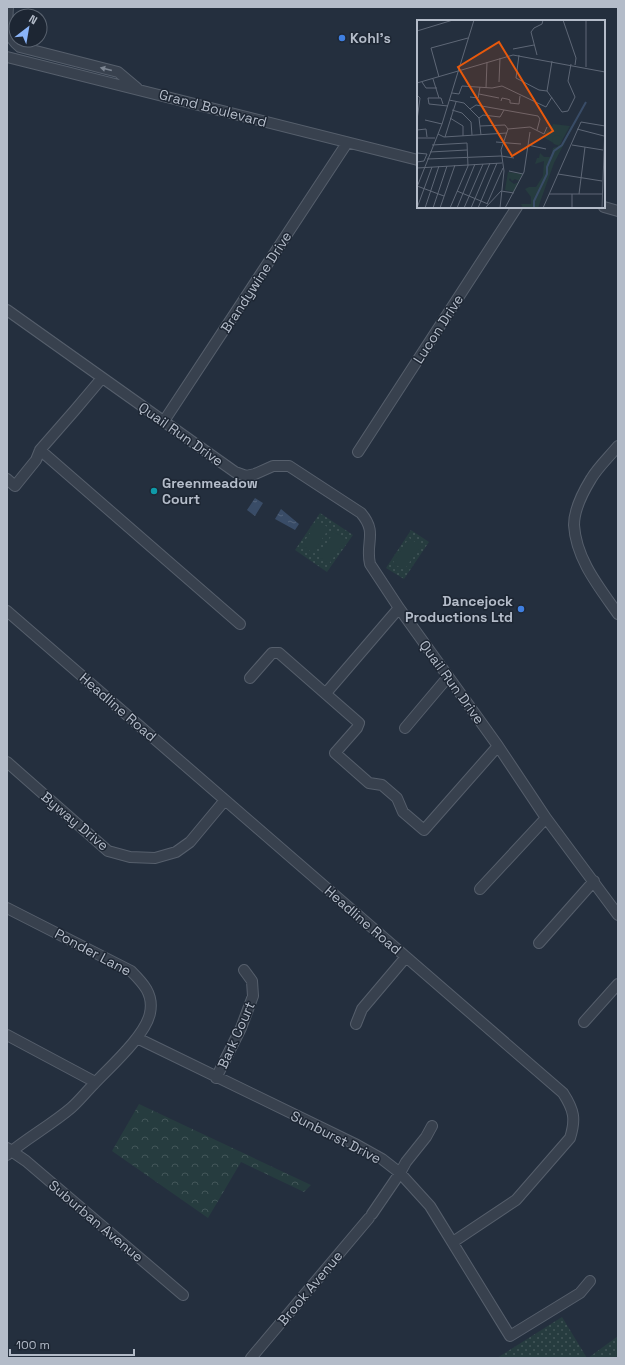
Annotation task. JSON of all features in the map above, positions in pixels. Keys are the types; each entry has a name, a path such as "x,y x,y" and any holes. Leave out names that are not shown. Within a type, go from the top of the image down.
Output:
{"street":[{"path":"8,7 8,33 15,44 20,47 118,72 138,89"},
{"name":"Grand Boulevard","path":"7,57 417,160"},
{"name":"Brandywine Drive","path":"164,421 347,143"},
{"path":"605,207 618,211"},
{"name":"Lucon Drive","path":"358,452 516,208"},
{"name":"Quail Run Drive","path":"7,310 240,475 246,476 255,474 273,466 289,466 361,513 368,521 370,526 368,556 370,564 448,677 498,746 546,818 618,915"},
{"path":"7,479 15,486 36,460 40,450 102,378"},
{"path":"618,446 591,478 579,500 574,524 579,548 590,574 618,614"},
{"path":"40,450 240,624"},
{"path":"326,693 400,608"},
{"name":"Headline Road","path":"7,611 563,1093 572,1106 574,1126 570,1138 516,1200 453,1242"},
{"path":"250,678 272,652 279,653 326,693 359,723 357,728 335,753 369,783 382,785 392,793 397,798 403,812 424,830 498,746"},
{"path":"405,728 448,677"},
{"name":"Byway Drive","path":"7,762 108,851 130,857 155,858 176,852 190,842 225,800"},
{"path":"480,889 546,818"},
{"path":"539,943 594,881"},
{"name":"Ponder Lane","path":"7,908 131,971 146,985 151,998 150,1013 145,1026 136,1038 71,1108 9,1151"},
{"path":"356,1024 362,1009 406,957"},
{"name":"Bark Court","path":"216,1078 241,1028 253,996 252,981 244,970"},
{"path":"584,1022 618,984"},
{"path":"7,1035 95,1082"},
{"name":"Sunburst Drive","path":"136,1038 357,1145 382,1159 400,1173 430,1206 510,1336 580,1293 590,1281"},
{"name":"Brook Avenue","path":"255,1356 370,1216 406,1162 426,1137 432,1126"},
{"name":"Suburban Avenue","path":"9,1151 32,1167 183,1295"}],"green space":[{"path":"320,513 353,535 327,572 295,550"},
{"path":"318,521 329,528 313,553 302,545"},
{"path":"411,530 429,542 404,579 386,568"},
{"path":"334,532 346,539 329,564 318,556"},
{"path":"409,538 421,546 404,570 393,563"},
{"path":"139,1104 311,1185 304,1192 241,1162 208,1218 112,1151"},
{"path":"562,1317 587,1358 497,1358"},
{"path":"618,1336 618,1358 588,1358"}],"water":[{"path":"255,498 263,503 255,516 247,510"},
{"path":"281,509 299,524 295,530 275,519"}],"place":[{"name":"Kohl's","path":"342,38"},
{"name":"Greenmeadow Court","path":"154,491"},
{"name":"Dancejock Productions Ltd","path":"521,609"}]}
